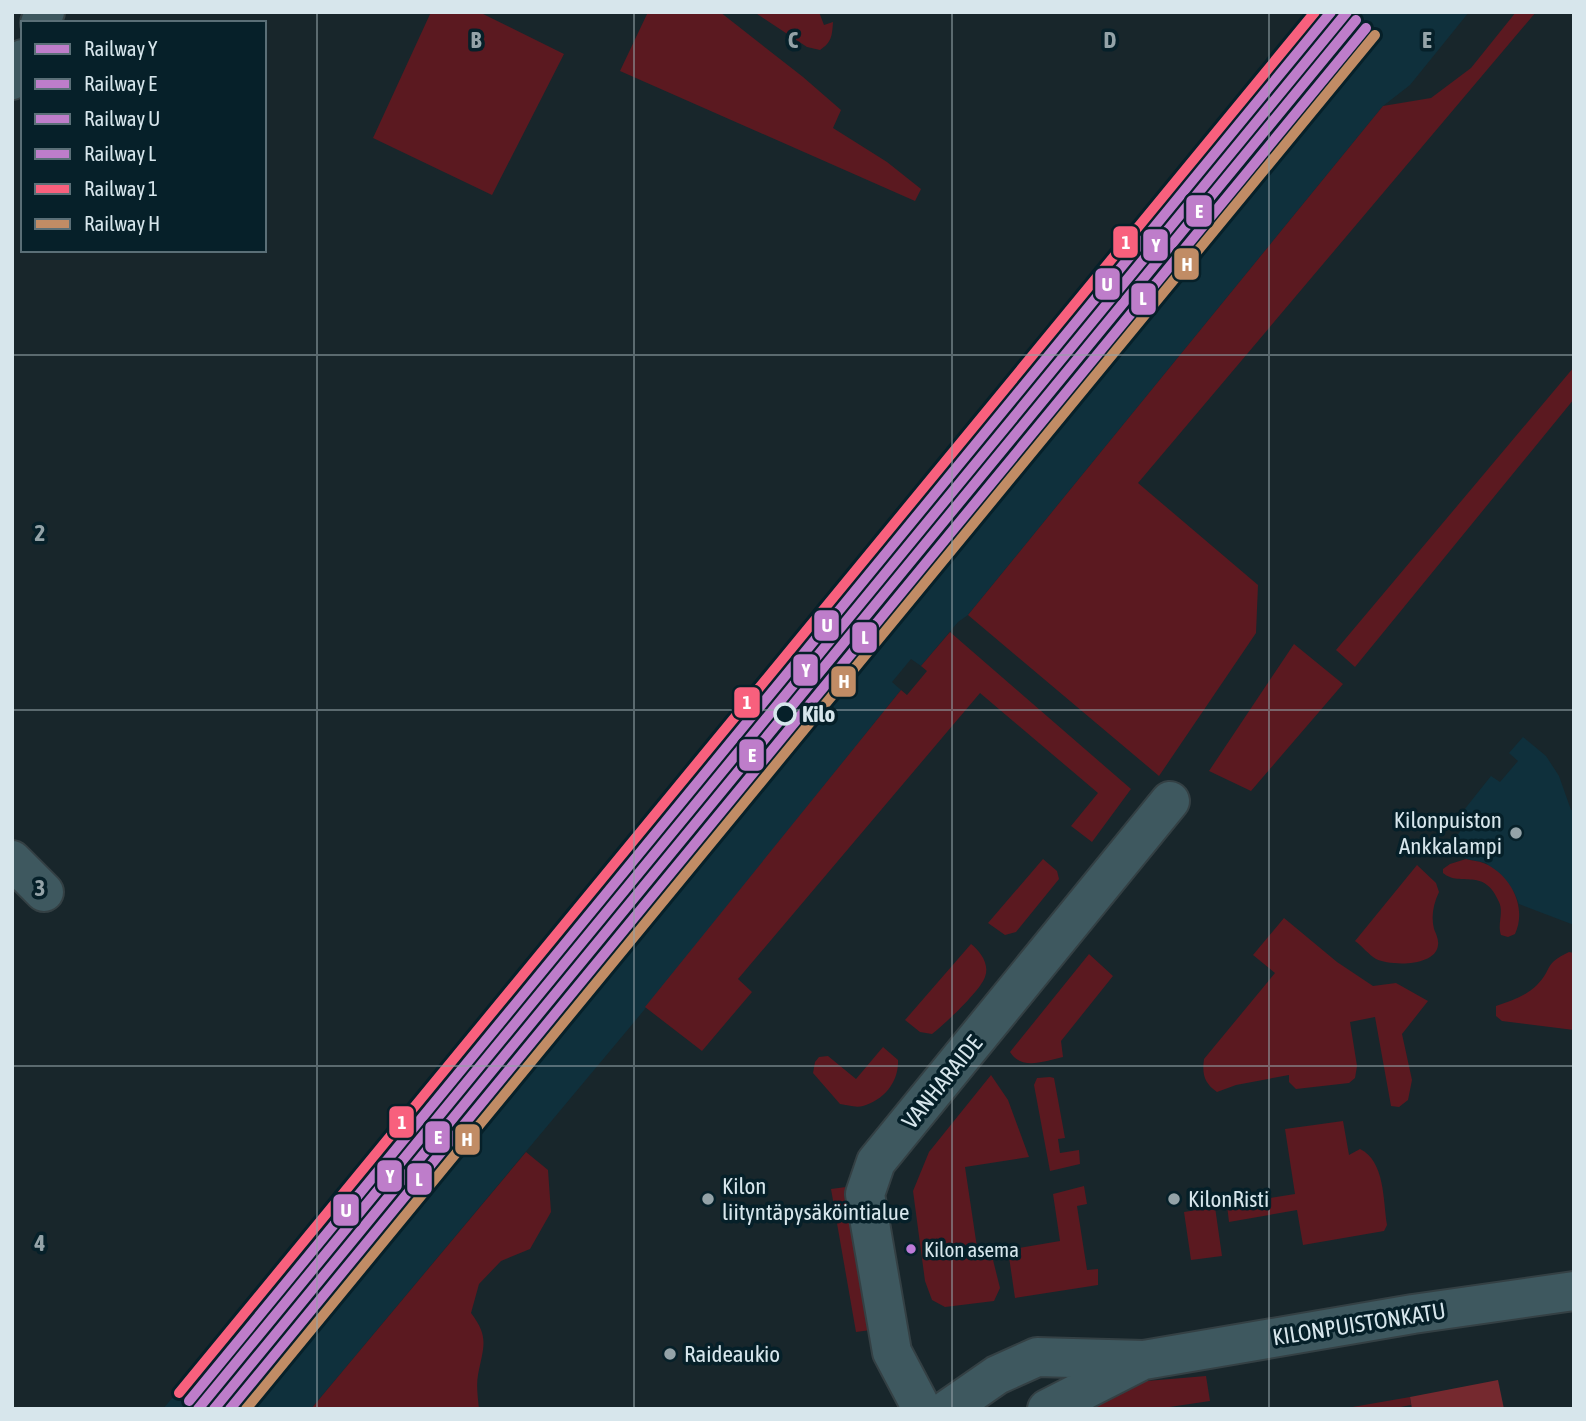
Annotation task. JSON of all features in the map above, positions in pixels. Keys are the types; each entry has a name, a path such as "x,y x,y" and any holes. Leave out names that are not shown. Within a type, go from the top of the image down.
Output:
{"street":[{"path":"12,80 21,62"},
{"name":"VANHARAIDE","path":"922,1409 892,1352 865,1194 876,1162 1170,801"},
{"path":"12,860 44,892"},
{"name":"KILONPUISTONKATU","path":"1144,1360 1413,1314 1574,1291"},
{"path":"948,1409 996,1376 1037,1357 1144,1360"},
{"path":"1047,1409 1144,1360"}],"shaded area":[{"path":"431,12 479,12 564,54 492,195 373,138"},
{"path":"648,12 720,12 841,110 833,128 887,162 921,189 915,201 620,71"},
{"path":"754,12 819,12 824,25 833,22 831,38 820,50 807,47"},
{"path":"1326,12 1469,12 1410,85 1383,106 968,615 958,622 921,666 911,659 892,682 901,690 640,1015 311,1409 163,1409"},
{"path":"1516,12 1536,12 1138,483 1258,585 1256,633 1159,776 968,615 1383,106 1431,98 1471,68"},
{"path":"1574,367 1574,399 1355,667 1336,650"},
{"path":"950,632 1131,789 1092,842 1071,826 1098,793 980,693 738,979 752,992 702,1051 645,1007 901,690 907,695 927,671 921,666"},
{"path":"1294,644 1343,684 1251,791 1209,771"},
{"name":"Kilonpuiston Ankkalampi","path":"1523,737 1546,756 1559,776 1571,810 1574,810 1574,925 1519,904 1514,892 1486,863 1466,859 1450,844 1468,822 1460,815 1491,776 1500,782 1518,761 1509,753"},
{"path":"1043,859 1057,871 1059,879 1016,932 1005,935 988,923"},
{"path":"1466,859 1488,865 1510,886 1518,904 1515,934 1508,937 1501,935 1499,902 1486,884 1457,879 1443,873 1443,869 1450,864"},
{"path":"1417,865 1436,883 1439,892 1433,915 1438,941 1435,952 1412,963 1391,963 1376,959 1355,941"},
{"path":"1284,918 1337,962 1373,986 1396,983 1428,1001 1402,1034 1412,1080 1408,1100 1399,1107 1391,1106 1375,1017 1350,1022 1357,1066 1355,1078 1349,1083 1296,1089 1289,1082 1289,1075 1236,1085 1217,1092 1207,1082 1204,1059 1275,973 1253,955"},
{"path":"971,944 981,954 985,963 986,972 982,983 962,1007 932,1034 920,1032 905,1020"},
{"path":"1569,952 1574,953 1574,1030 1502,1021 1496,1016 1496,1006 1533,989 1552,963"},
{"path":"1089,954 1113,976 1061,1041 1063,1057 1034,1063 1015,1058 1010,1052"},
{"path":"883,1047 898,1060 896,1076 884,1095 863,1106 840,1104 813,1073 819,1057 828,1056 856,1079"},
{"path":"991,1075 1008,1100 1029,1157 965,1167 978,1254 991,1252 1000,1288 994,1301 945,1307 932,1300 925,1281 913,1191 929,1152"},
{"path":"1037,1078 1054,1078 1065,1138 1058,1139 1060,1153 1079,1150 1080,1164 1050,1171 1034,1085"},
{"path":"1343,1121 1349,1155 1360,1149 1374,1162 1378,1172 1387,1225 1384,1231 1303,1245 1297,1210 1229,1222 1227,1205 1295,1194 1285,1129"},
{"path":"526,1152 548,1170 551,1212 530,1249 501,1261 479,1284 471,1313 481,1329 484,1343 477,1379 479,1409 311,1409"},
{"path":"1084,1186 1087,1204 1077,1206 1087,1270 1098,1269 1098,1285 1015,1298 1008,1250 1060,1241 1053,1194"},
{"path":"846,1187 871,1330 856,1332 831,1189"},
{"path":"1215,1207 1222,1256 1191,1260 1184,1212"},
{"path":"1206,1376 1210,1401 1156,1409 1097,1409 1094,1400 1135,1382"},
{"path":"1498,1380 1504,1409 1412,1409 1410,1397"},
{"path":"1410,1397 1411,1405 1390,1409 1341,1409"}],"rail line":[{"name":"1","path":"179,1393 1315,12"},
{"name":"U","path":"189,1401 1331,12"},
{"name":"Y","path":"198,1409 1347,12"},
{"name":"E","path":"214,1409 1356,20"},
{"name":"L","path":"230,1409 1366,28"},
{"name":"H","path":"246,1409 1375,35"}],"place":[{"name":"Kilo","path":"785,714"},
{"name":"Kilonpuiston Ankkalampi","path":"1516,833"},
{"name":"Kilon liityntäpysäköintialue","path":"708,1199"},
{"name":"KilonRisti","path":"1174,1199"},
{"name":"Kilon asema","path":"911,1249"},
{"name":"Raideaukio","path":"670,1354"}]}
